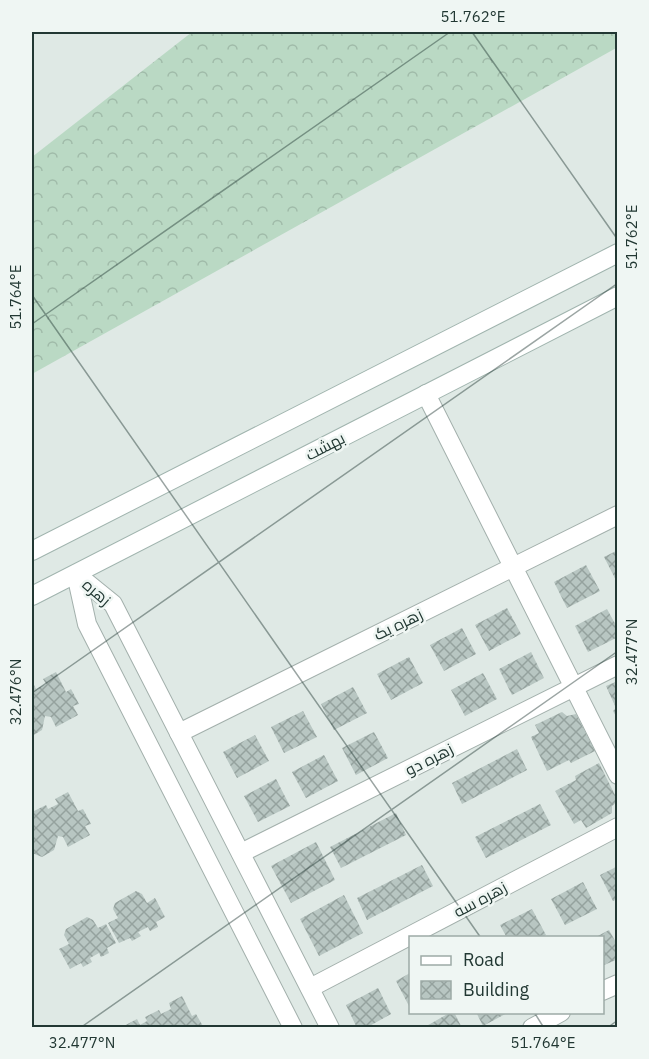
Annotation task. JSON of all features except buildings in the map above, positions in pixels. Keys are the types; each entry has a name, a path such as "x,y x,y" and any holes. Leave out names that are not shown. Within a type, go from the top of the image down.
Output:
{"street":[{"path":"32,551 618,253"},
{"name":"بهشت","path":"32,596 618,296"},
{"path":"426,394 618,775"},
{"name":"زهره یک","path":"179,733 618,515"},
{"name":"زهره","path":"76,574 113,604 330,1028"},
{"name":"زهره","path":"76,574 87,624 292,1028"},
{"name":"زهره دو","path":"241,853 618,665"},
{"name":"زهره سه","path":"409,936 618,827"},
{"name":"زهره سه","path":"281,1004 409,936"},
{"path":"604,991 618,984"},
{"path":"532,1028 557,1014"}],"green space":[{"path":"192,32 617,32 618,47 32,374 32,157"}]}
